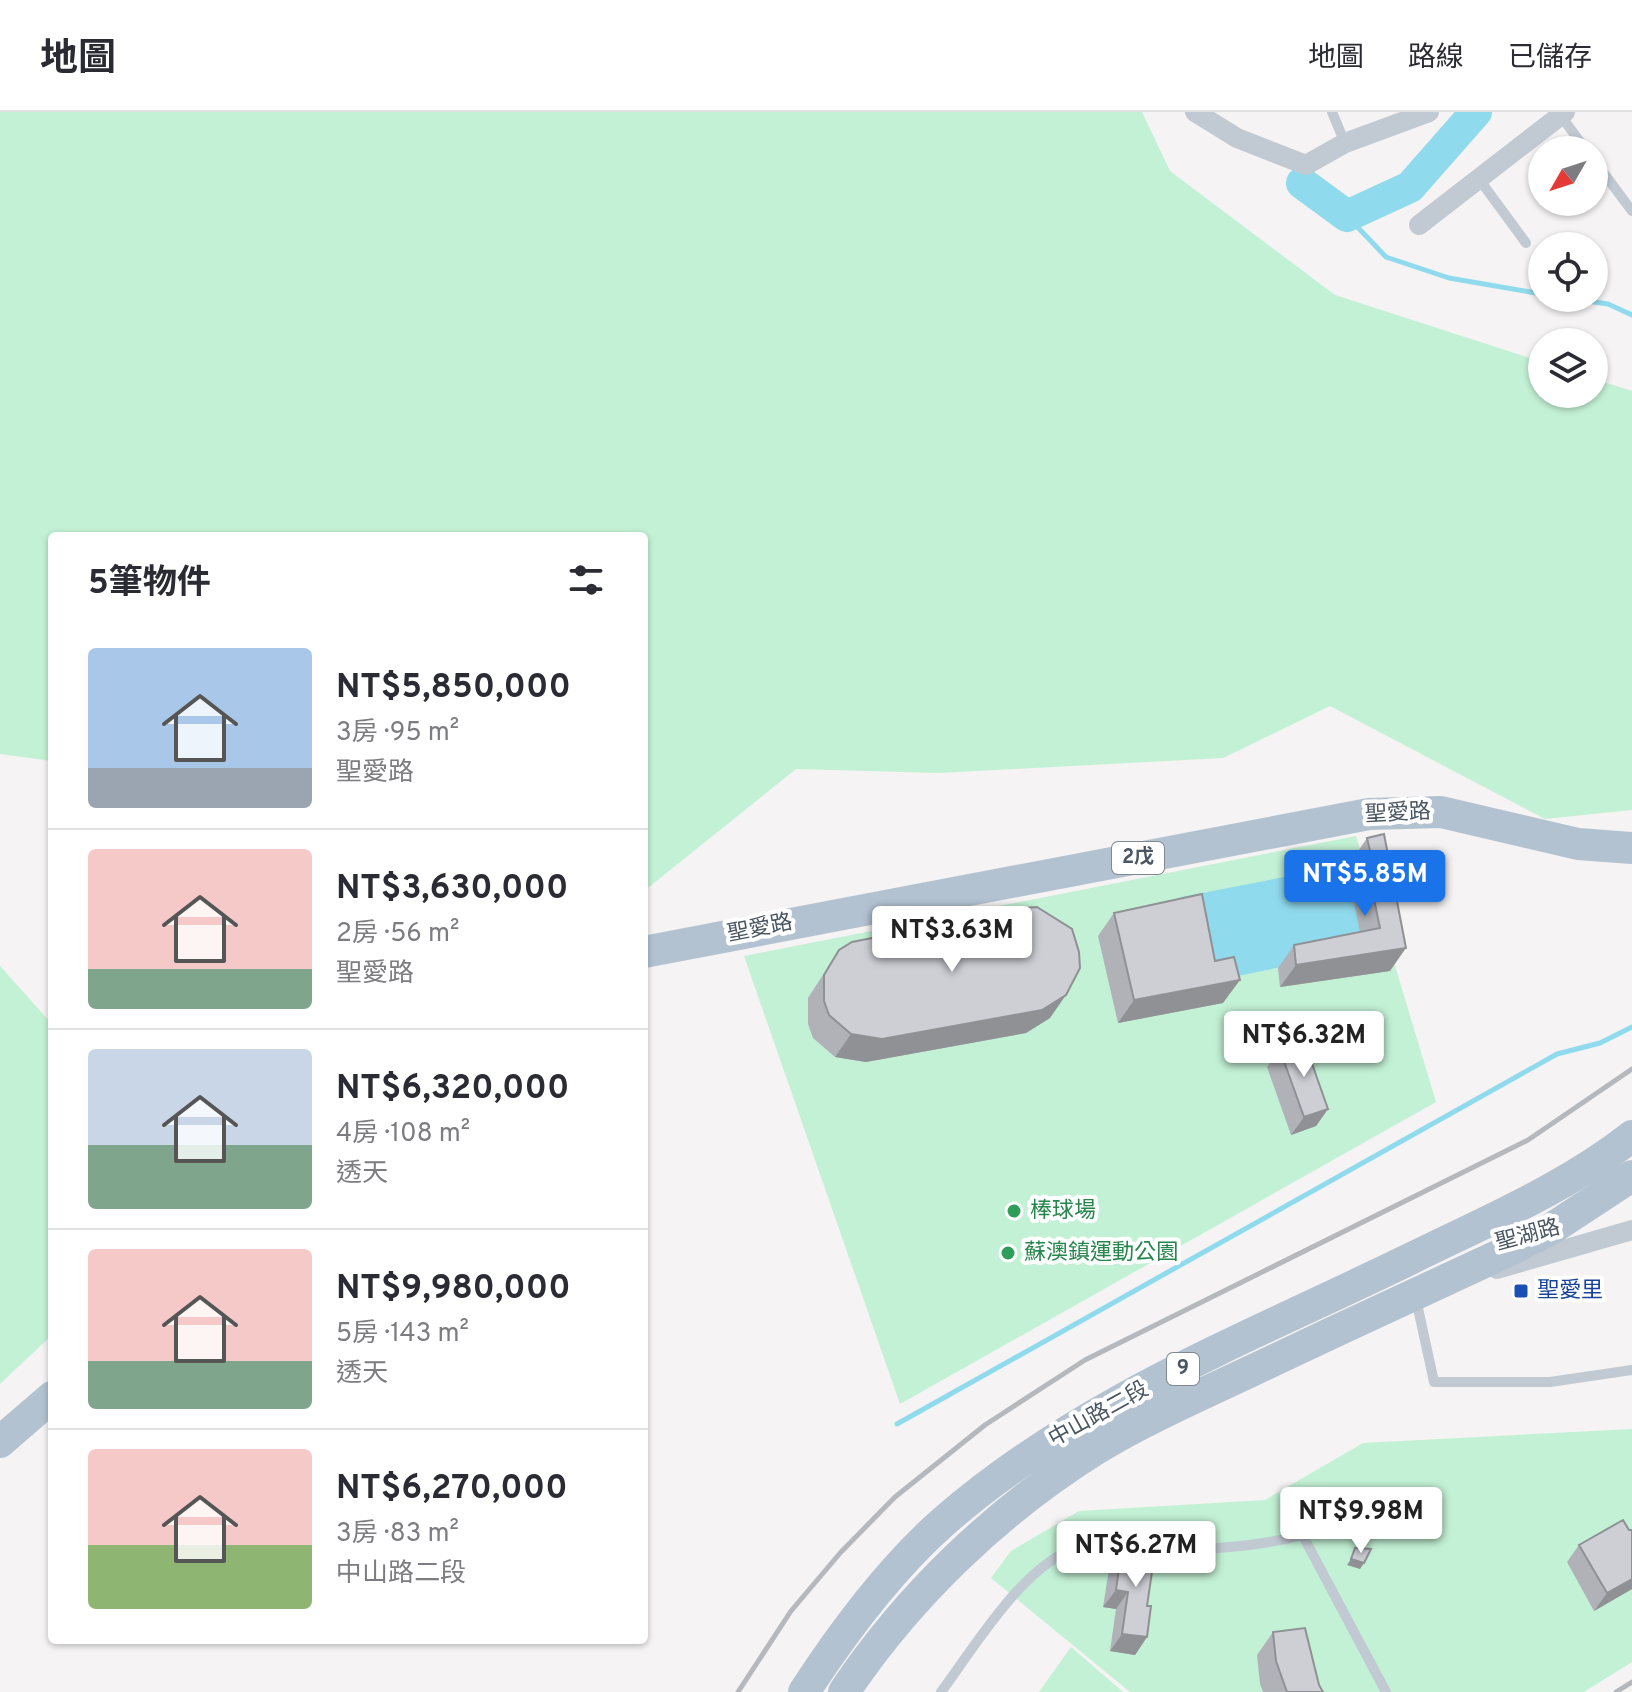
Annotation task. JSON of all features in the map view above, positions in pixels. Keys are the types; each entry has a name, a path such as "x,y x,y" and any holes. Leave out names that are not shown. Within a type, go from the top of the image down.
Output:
{"main road":[{"name":"聖愛路","path":"648,951 1381,813 1441,812 1578,844 1632,848"},
{"name":"中山路二段","path":"804,1692 838,1639 889,1578 940,1524 1014,1465 1075,1425 1159,1381 1565,1181 1632,1136"},
{"name":"中山路二段","path":"844,1692 869,1654 914,1601 989,1528 1054,1478 1127,1431 1551,1229 1632,1176"},
{"path":"0,1442 48,1400"}],"street":[{"path":"1195,112 1237,138 1306,165 1345,143 1429,112"},
{"path":"1419,225 1563,114"},
{"name":"聖湖路","path":"1425,1289 1632,1230"}],"lane":[{"path":"1332,112 1345,143"},
{"path":"1563,114 1577,136"},
{"path":"1479,179 1526,243"},
{"path":"1608,179 1632,211"},
{"path":"1425,1289 1434,1382 1550,1382 1632,1370"},
{"path":"941,1692 1017,1590 1049,1563 1085,1543 1189,1549 1303,1536 1336,1527 1372,1509"},
{"path":"1303,1536 1386,1692"}],"green space":[{"path":"0,112 1142,112 1170,171 1335,295 1528,357 1528,408 1608,408 1608,383 1632,391 1632,810 1545,819 1330,706 1223,758 939,773 796,769 648,888 648,532 48,532 48,760 0,754"},
{"name":"蘇澳鎮運動公園","path":"1356,836 1436,1102 900,1404 744,956"},
{"path":"0,966 48,1020 48,1339 0,1384"},
{"path":"1632,1429 1632,1662 1584,1692 1130,1692 991,1578 1011,1551 1079,1511 1265,1500 1363,1443"},
{"path":"1071,1647 1123,1692 1039,1692"}],"water":[{"path":"1347,865 1364,950 1199,984 1181,897"}],"building":[{"path":"1384,834 1406,948 1296,965 1294,945 1380,928 1367,866 1373,864 1367,838"},
{"path":"1202,894 1215,961 1234,957 1240,980 1134,1000 1114,913"},
{"path":"1037,907 1072,929 1080,968 1066,995 1042,1010 882,1039 851,1034 829,1015 824,1001 824,975 839,950 852,942"},
{"path":"1304,1041 1328,1109 1304,1117 1280,1050"},
{"path":"1623,1520 1632,1530 1632,1579 1607,1593 1579,1545"},
{"path":"1122,1546 1155,1551 1147,1606 1151,1606 1147,1637 1122,1634 1128,1592 1116,1590"},
{"path":"1355,1548 1371,1549 1364,1563 1351,1559"},
{"path":"1305,1628 1323,1692 1287,1692 1276,1661 1273,1632"}],"waterway":[{"path":"1302,183 1347,216 1410,187 1476,112"},
{"path":"1347,216 1386,257 1449,278 1528,292"},
{"path":"1608,304 1632,315"},
{"path":"897,1424 1557,1054 1600,1043 1632,1027"}],"railway":[{"path":"738,1692 791,1611 841,1552 895,1497 985,1425 1085,1360 1528,1140 1632,1069"},
{"path":"1616,1692 1632,1682"}],"place":[{"name":"棒球場","path":"1014,1211"},
{"name":"蘇澳鎮運動公園","path":"1008,1253"},
{"name":"聖愛里","path":"1521,1291"}]}
